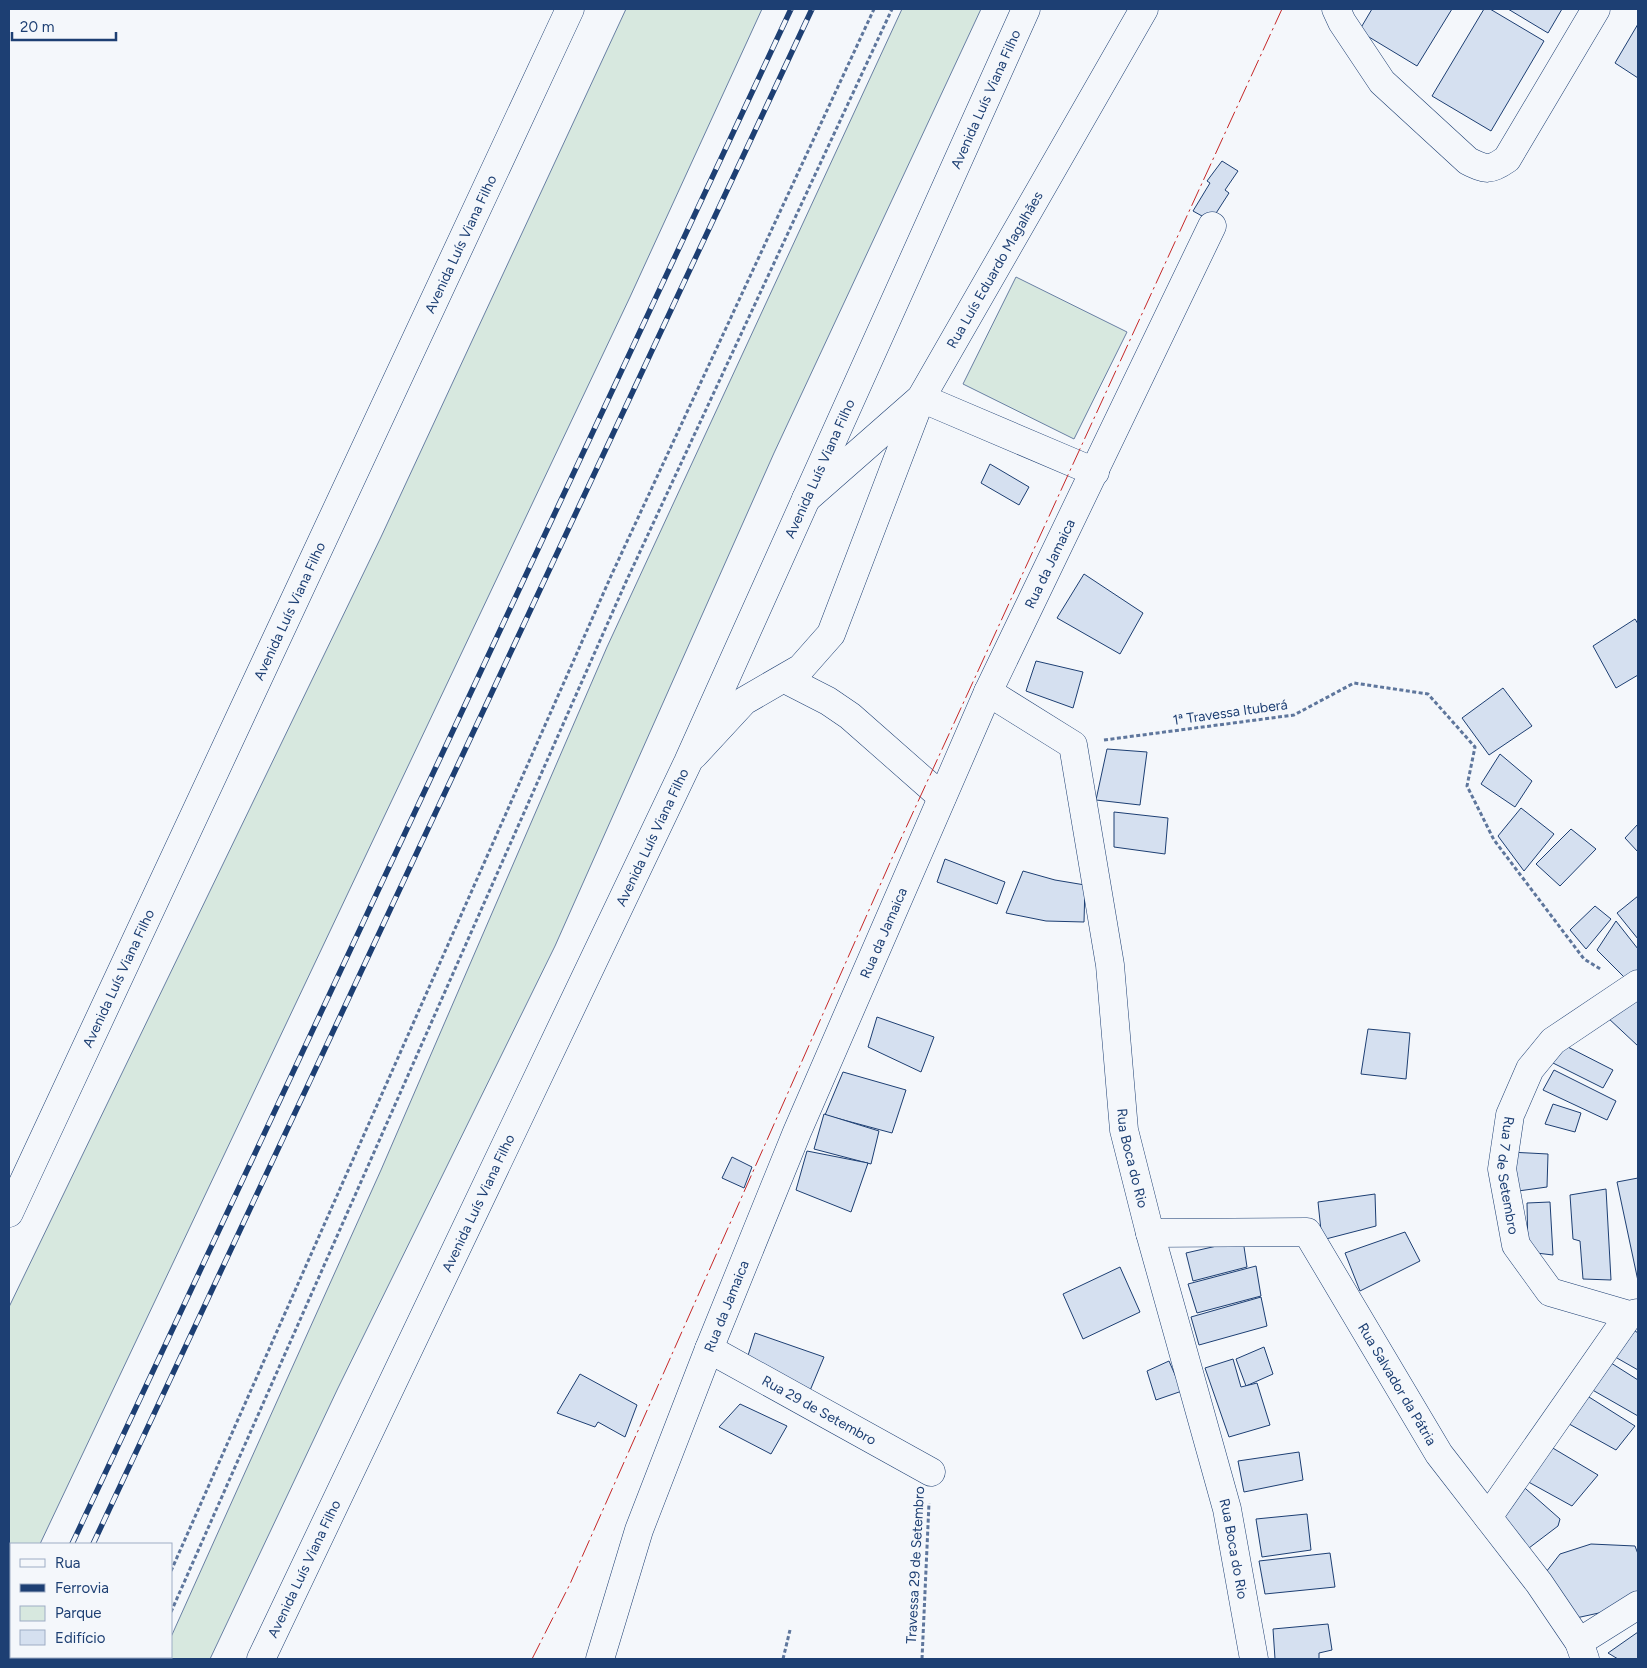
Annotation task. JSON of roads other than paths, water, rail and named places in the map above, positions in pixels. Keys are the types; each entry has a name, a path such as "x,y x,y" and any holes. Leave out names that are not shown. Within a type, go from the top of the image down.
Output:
{"main road":[{"name":"Avenida Luís Viana Filho","path":"9,1213 570,9"},
{"name":"Avenida Luís Viana Filho","path":"261,1659 688,762 1026,9"},
{"name":"Rua Luís Eduardo Magalhães","path":"806,498 921,398 1144,9"},
{"path":"1336,9 1342,22 1382,82 1468,161 1484,169 1496,167 1507,159 1596,9"},
{"name":"Rua da Jamaica","path":"600,1659 639,1530 708,1349 796,1132 988,692 1212,226"},
{"path":"688,762 730,714 744,701 785,680 801,668 831,634 921,398 1095,472"},
{"path":"785,680 828,700 850,716 942,797"},
{"name":"Rua Boca do Rio","path":"988,692 1073,745 1110,965 1124,1130 1150,1233 1227,1509 1254,1659"},
{"name":"Rua 7 de Setembro","path":"1634,986 1553,1041 1530,1069 1510,1115 1502,1169 1516,1245 1550,1292 1634,1314"},
{"name":"Rua Salvador da Pátria","path":"1150,1233 1307,1232 1439,1454 1539,1583 1582,1651"},
{"path":"1488,1517 1634,1314"},
{"name":"Rua 29 de Setembro","path":"708,1349 931,1472"},
{"path":"1582,1651 1638,1604"}],"railway":[{"path":"72,1543 791,9"},
{"path":"93,1543 812,9"}]}
